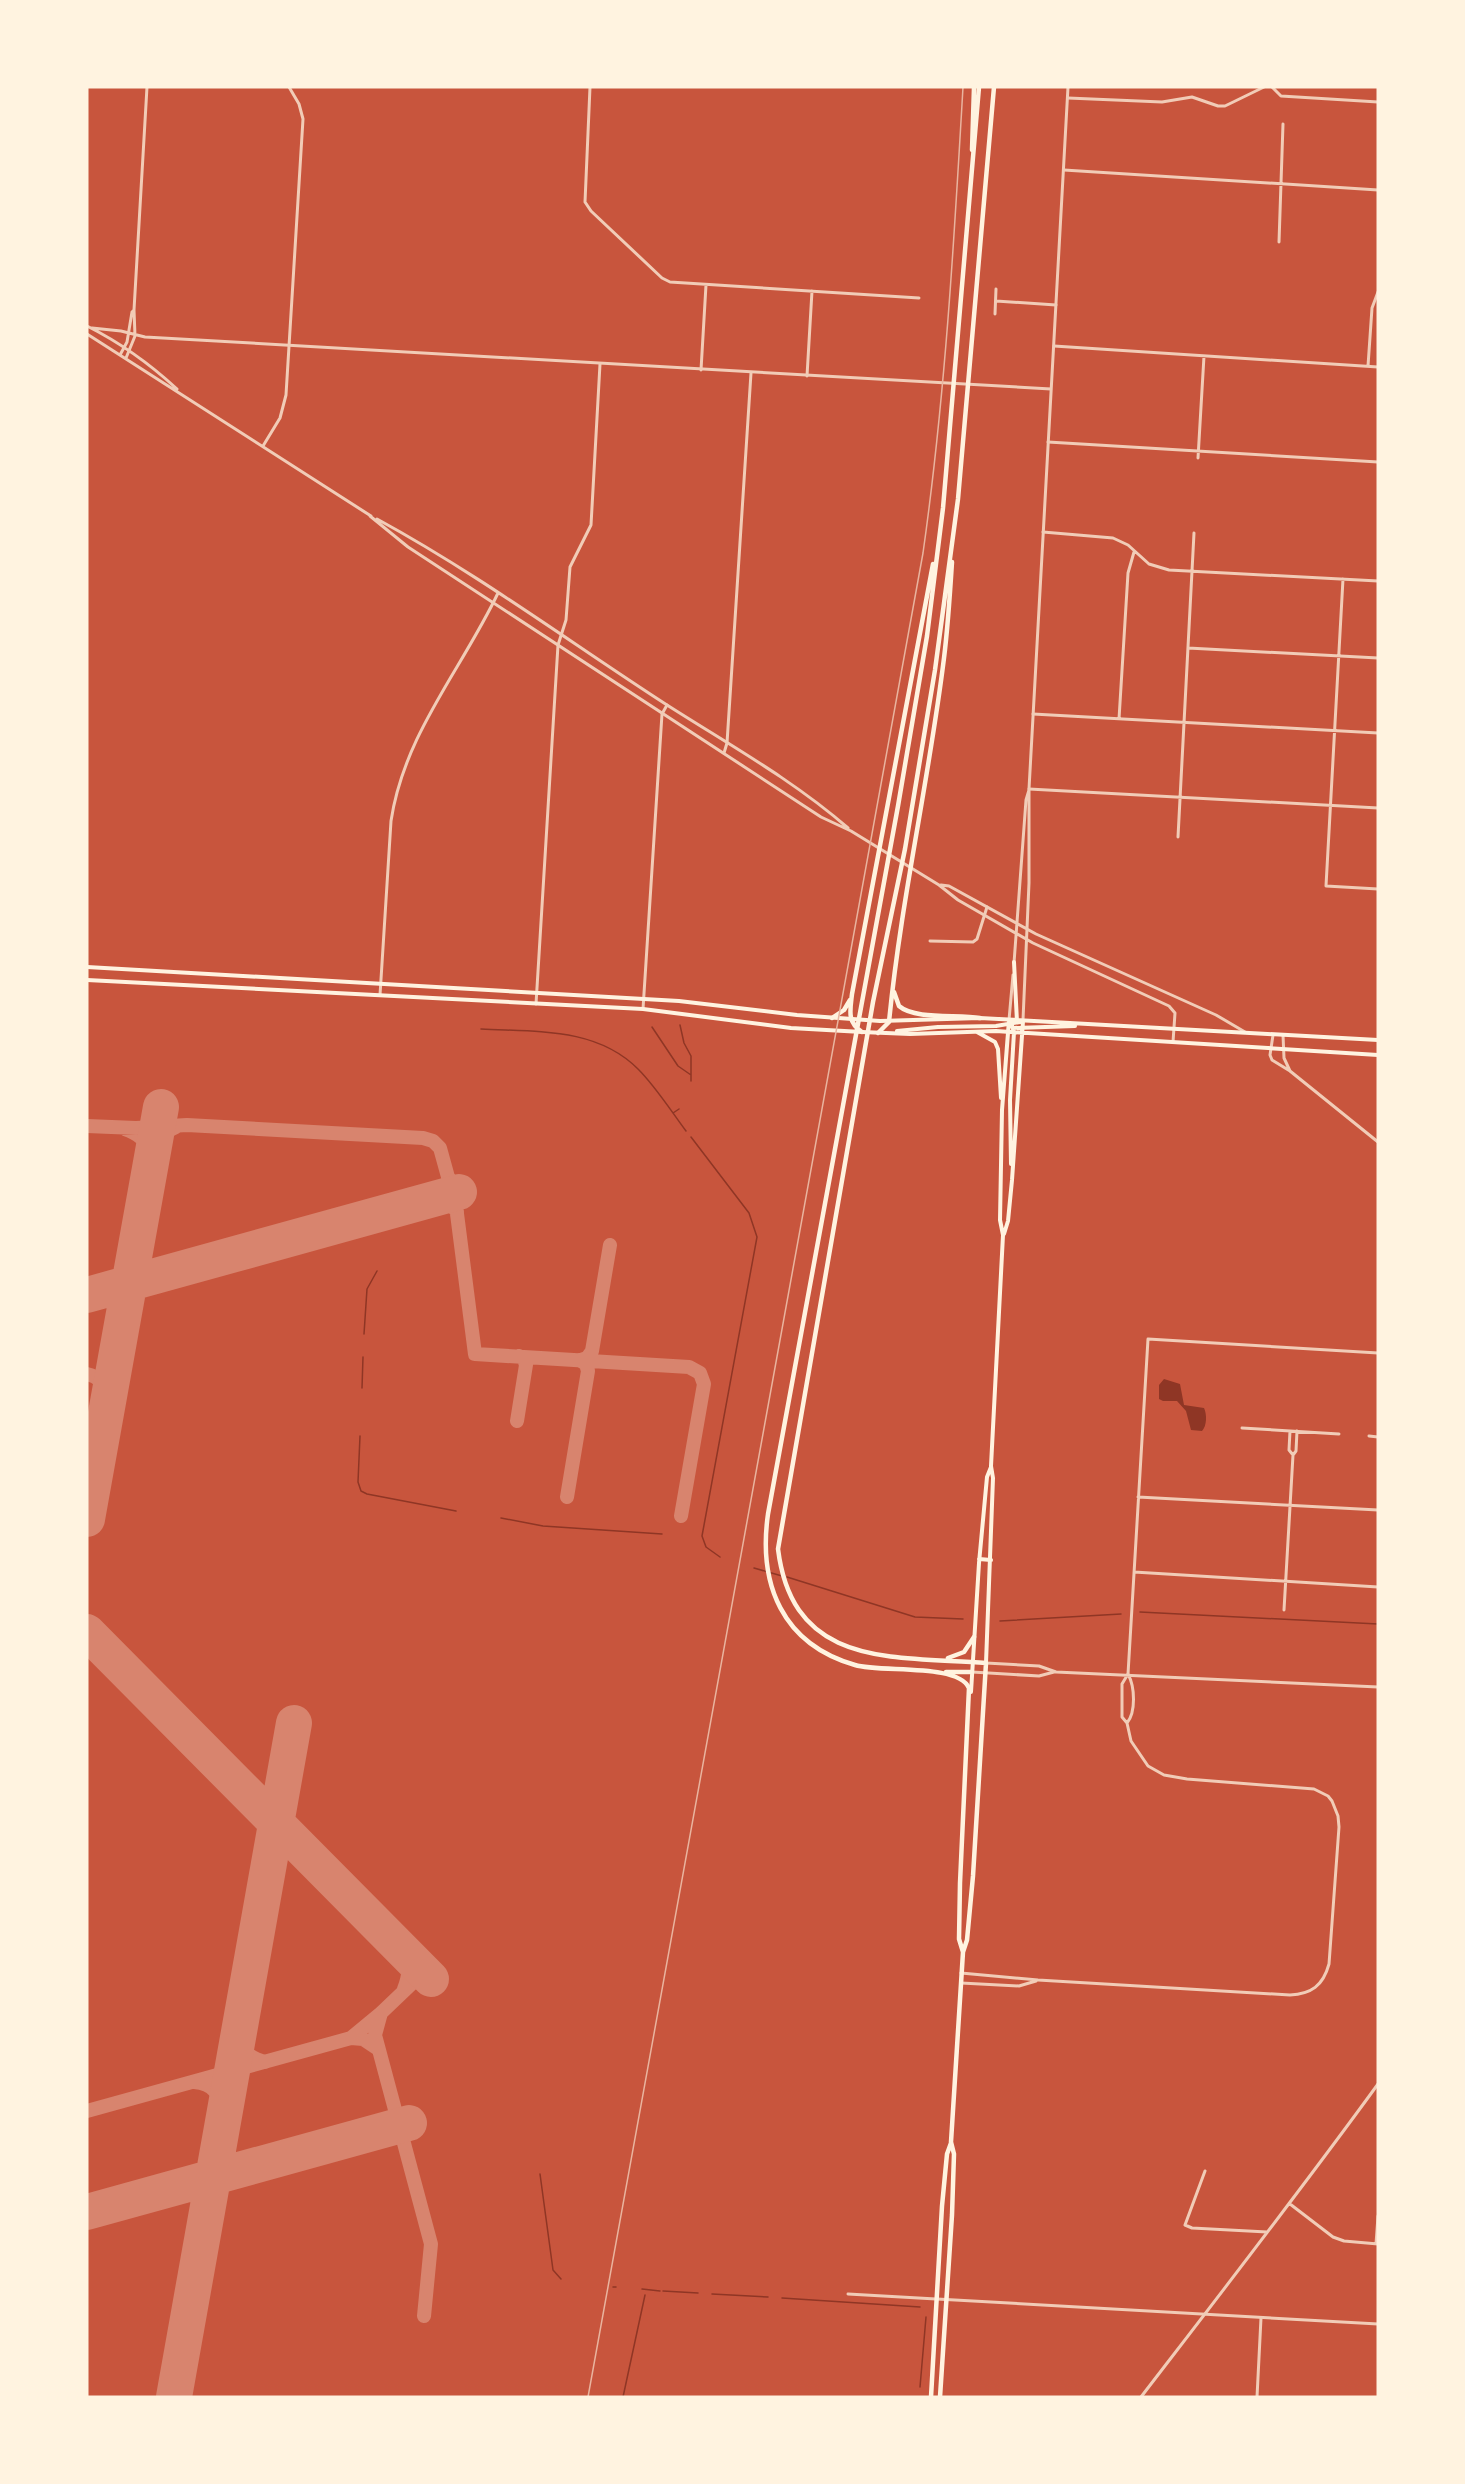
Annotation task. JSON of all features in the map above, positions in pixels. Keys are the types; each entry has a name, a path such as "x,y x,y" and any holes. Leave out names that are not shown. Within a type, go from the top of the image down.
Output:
{"main road":[{"path":"972,161 974,87"},
{"path":"972,1672 880,1669 856,1666 833,1657 802,1635 787,1619 776,1601 766,1569 765,1533 927,636 943,508 979,87"},
{"path":"881,1033 890,1022 906,890 944,657 994,87"},
{"path":"958,499 935,670 912,808 873,1002 779,1540 782,1572 797,1607 817,1630 847,1647 869,1654 986,1663"},
{"path":"862,1032 850,1019 847,1011 943,508"},
{"path":"1012,1180 1010,1100 1015,1025 1014,962"},
{"path":"87,967 644,999 880,1022 980,1018"},
{"path":"87,980 643,1009 816,1029 881,1033 974,1030 1008,1032 1015,1025"},
{"path":"893,988 899,1006 904,1011 965,1015 1015,1025 1022,1033 1012,1180 1008,1221 1003,1235"},
{"path":"832,1018 847,1011"},
{"path":"931,2397 947,2154 951,2142 961,1973 967,1940 973,1876 986,1673 993,1478 991,1466 1003,1235 1000,1220 1002,1110 1008,1032 1023,1021 1378,1040"},
{"path":"881,1033 938,1027 1089,1024"},
{"path":"1015,1025 1022,1033 1378,1055"},
{"path":"974,1030 995,1042 998,1049 1002,1110"},
{"path":"963,1952 959,1939 960,1873 970,1698 979,1559 987,1477 991,1466"},
{"path":"979,1559 991,1560"},
{"path":"940,1659 956,1657 964,1652 974,1637"},
{"path":"944,1672 965,1682 970,1698"},
{"path":"940,2397 954,2154 951,2142"}],"street":[{"path":"126,358 135,336 134,310 147,87"},
{"path":"263,446 284,408 289,346 303,119 299,104 289,87"},
{"path":"590,87 584,197 586,206 666,281 919,298"},
{"path":"1023,1021 1029,789 1068,87"},
{"path":"1068,98 1162,102 1192,98 1225,106 1264,87"},
{"path":"1272,87 1281,96 1378,102"},
{"path":"1279,242 1283,124"},
{"path":"1064,170 1378,190"},
{"path":"701,370 706,285"},
{"path":"995,314 996,289"},
{"path":"807,376 812,291"},
{"path":"1368,367 1372,308 1378,292"},
{"path":"996,301 1056,305"},
{"path":"120,355 129,335 134,310"},
{"path":"87,326 124,348 181,392"},
{"path":"92,328 121,331 135,336 289,346 1051,389"},
{"path":"87,334 126,358 149,376 181,392 370,516 426,546 560,633 828,811 851,831"},
{"path":"1054,346 1378,367"},
{"path":"1198,458 1204,356"},
{"path":"536,1004 558,645 566,620 570,567 591,525 600,364"},
{"path":"724,753 727,743 751,373"},
{"path":"1048,442 1378,462"},
{"path":"370,516 408,547 821,817 851,831 939,885 958,900 1026,939 1169,1006 1175,1013 1173,1042"},
{"path":"1043,532 1106,536 1120,540 1141,558 1157,567 1378,581"},
{"path":"1178,837 1194,533"},
{"path":"1119,719 1128,573 1134,552"},
{"path":"1343,579 1326,886 1378,889"},
{"path":"380,995 391,820 397,792 413,745 425,720 474,639 498,593"},
{"path":"1188,648 1378,658"},
{"path":"614,682 620,673"},
{"path":"643,1009 662,714 667,705"},
{"path":"1033,714 1378,733"},
{"path":"1029,789 1378,808"},
{"path":"1015,1025 1014,962 1026,800 1029,789"},
{"path":"939,885 949,886 1017,924 1094,962 1216,1015 1245,1032"},
{"path":"930,941 973,942 977,939 987,907"},
{"path":"1274,1034 1270,1048 1272,1060 1290,1071 1378,1142"},
{"path":"1283,1035 1282,1049 1290,1071"},
{"path":"961,1973 1038,1980 1290,1995 1313,1990 1326,1975 1329,1965 1338,1827 1335,1806 1328,1796 1306,1787 1187,1779 1164,1775 1145,1764 1131,1741 1127,1724 1122,1717 1122,1684 1128,1674 1148,1339 1378,1353"},
{"path":"1242,1428 1339,1434"},
{"path":"1290,1431 1289,1450 1293,1455"},
{"path":"1284,1610 1293,1455 1296,1451 1297,1431"},
{"path":"1369,1436 1378,1437"},
{"path":"1138,1497 1378,1510"},
{"path":"1134,1572 1378,1587"},
{"path":"986,1663 1039,1666 1056,1672"},
{"path":"972,1672 1039,1676 1056,1672 1128,1674 1378,1687"},
{"path":"1127,1724 1132,1717 1133,1684 1128,1674"},
{"path":"961,1983 1019,1986 1038,1980"},
{"path":"1141,2397 1207,2314 1378,2084"},
{"path":"1205,2171 1185,2225 1192,2228 1267,2232"},
{"path":"1290,2204 1334,2237 1344,2241 1377,2244 1378,2216"},
{"path":"848,2294 1378,2324"},
{"path":"1257,2397 1261,2318"}],"shaded area":[{"path":"1164,1379 1180,1384 1184,1405 1204,1408 1206,1420 1202,1431 1191,1430 1186,1411 1177,1401 1159,1399 1159,1385"}],"waterway":[{"path":"680,1025 684,1043 691,1056 691,1081"},
{"path":"652,1027 678,1066 691,1075"},
{"path":"481,1029 564,1034 603,1045 621,1055 638,1069 686,1131"},
{"path":"673,1113 679,1109"},
{"path":"691,1137 749,1213 757,1237 702,1536 706,1547 720,1557"},
{"path":"364,1334 367,1289 377,1271"},
{"path":"362,1388 363,1357"},
{"path":"360,1436 358,1482 361,1491 456,1511"},
{"path":"501,1518 543,1526 662,1534"},
{"path":"754,1568 782,1576"},
{"path":"787,1577 915,1617 963,1619"},
{"path":"1140,1612 1378,1624"},
{"path":"1000,1621 1121,1614"},
{"path":"540,2174 553,2270 561,2279"},
{"path":"642,2289 660,2291"},
{"path":"663,2291 698,2293"},
{"path":"712,2294 768,2297"},
{"path":"623,2397 645,2295"},
{"path":"782,2298 920,2307"},
{"path":"920,2387 926,2317"}],"taxiway":[{"path":"87,1126 136,1128 187,1125 423,1138 433,1141 440,1148 456,1206 475,1354 689,1367 700,1373 704,1384 681,1516"},
{"path":"152,1160 160,1140 166,1132 176,1127"},
{"path":"125,1129 138,1136 146,1144 149,1153 142,1210"},
{"path":"449,1178 446,1190 438,1198 450,1203 457,1212"},
{"path":"581,1360 587,1358 592,1351 610,1245"},
{"path":"517,1421 526,1365 524,1359 519,1356"},
{"path":"567,1497 588,1371 586,1364 579,1360"},
{"path":"87,1374 99,1379 105,1387 107,1397 99,1454"},
{"path":"394,1942 407,1964 408,1974 404,1989"},
{"path":"424,1972 381,2013 375,2035 431,2244 424,2316"},
{"path":"378,2049 363,2039 351,2038 380,2014"},
{"path":"238,2037 248,2054 265,2062"},
{"path":"87,2111 351,2038"},
{"path":"194,2082 207,2085 216,2092 225,2115"}],"runway":[{"path":"87,1519 161,1107"},
{"path":"87,1295 459,1192"},
{"path":"87,1632 431,1979"},
{"path":"174,2397 294,1723"},
{"path":"87,2212 409,2123"}],"railway":[{"path":"588,2397 923,553 943,379 963,87"}]}
